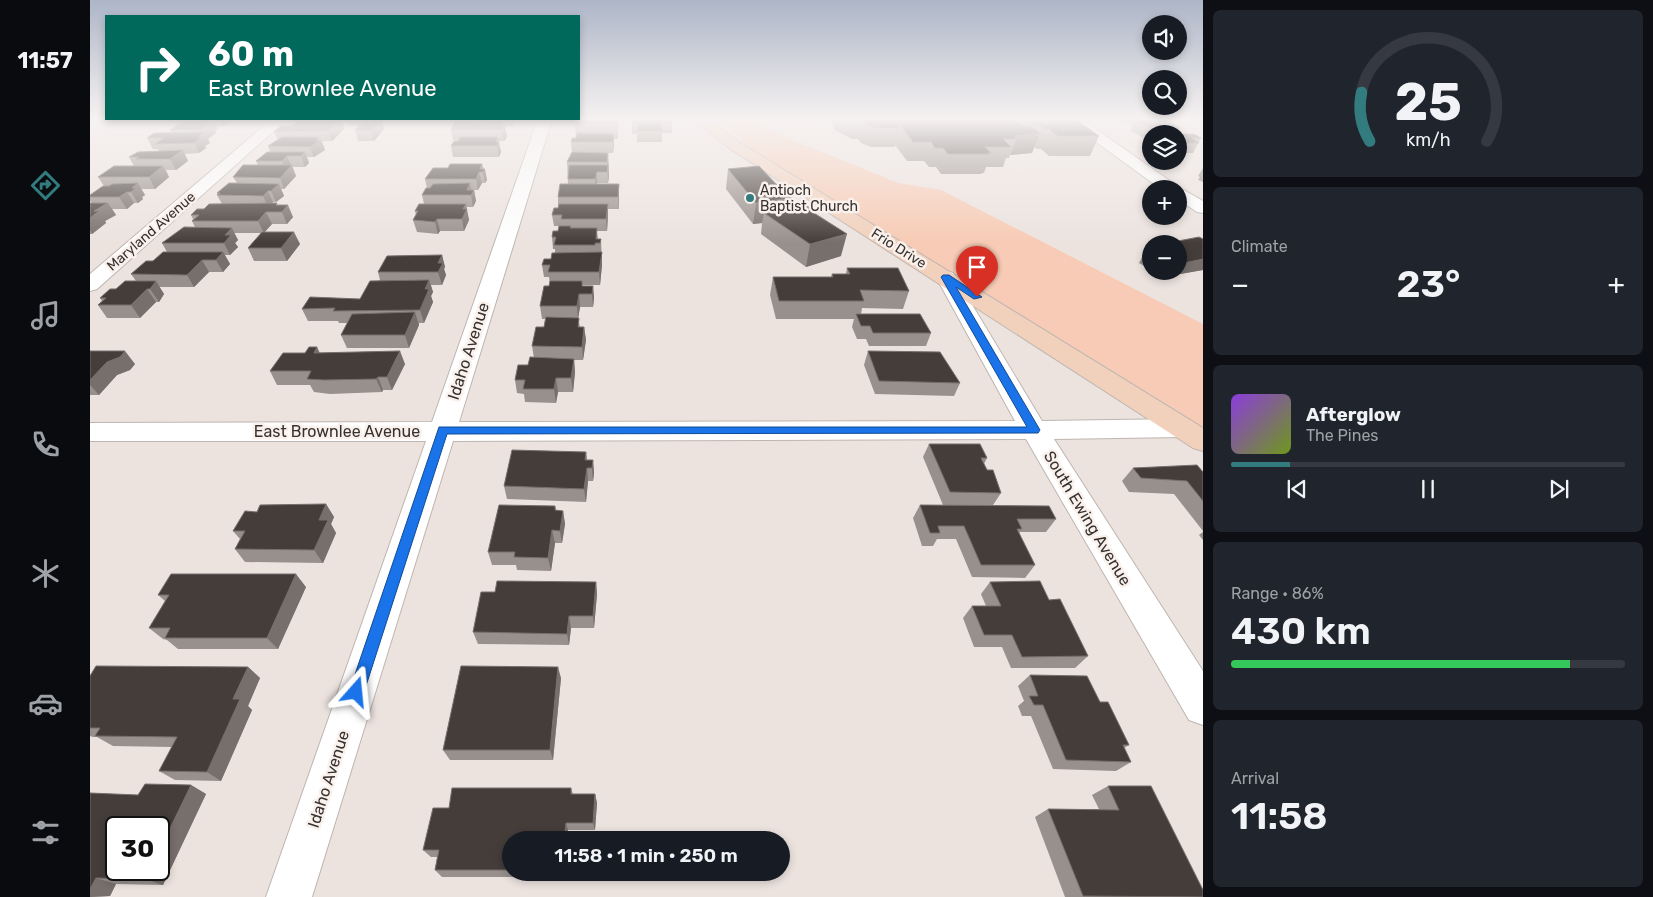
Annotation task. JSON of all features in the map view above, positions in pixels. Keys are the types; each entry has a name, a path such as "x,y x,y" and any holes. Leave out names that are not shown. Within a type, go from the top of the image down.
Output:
{"street":[{"name":"Maryland Avenue","path":"90,285 233,160"},
{"name":"Idaho Avenue","path":"289,897 531,160"},
{"name":"Frio Drive","path":"758,160 1193,434"},
{"path":"1130,160 1159,180"},
{"path":"1187,198 1203,208"},
{"name":"South Ewing Avenue","path":"946,277 1034,430 1203,706"},
{"name":"East Brownlee Avenue","path":"90,432 1034,430 1193,434"}],"shaded area":[{"path":"769,160 841,160 898,183 941,190 1203,324 1203,427"}],"building":[{"path":"257,160 283,160 282,161 256,161"},
{"path":"568,160 607,160 607,162 567,162"},
{"path":"450,164 482,164 480,169 485,169 483,172 479,172 476,179 425,179 433,168 448,168"},
{"path":"243,165 292,165 280,178 233,177"},
{"path":"569,165 608,165 607,172 597,172 595,179 568,179"},
{"path":"114,166 163,166 149,177 98,177"},
{"path":"759,166 779,187 784,186 792,198 756,203 728,169"},
{"path":"138,183 132,188 136,188 131,192 127,192 119,197 90,197 90,195 103,186"},
{"path":"229,183 279,184 263,196 217,195"},
{"path":"470,183 467,190 474,190 471,195 422,195 426,188 430,188 433,184"},
{"path":"560,184 619,184 618,197 558,197"},
{"path":"803,202 816,213 814,213 847,234 810,244 764,213"},
{"path":"90,203 108,203 94,211 99,211 90,218"},
{"path":"277,203 276,205 288,205 282,212 266,212 258,221 192,221 199,215 191,215 197,209 204,209 209,204"},
{"path":"419,204 466,204 463,209 467,209 462,219 437,219 435,222 413,220 418,211 415,211"},
{"path":"559,204 608,204 606,219 561,219 562,215 552,215 554,208 558,208"},
{"path":"559,226 597,228 596,239 601,239 600,243 595,243 595,245 554,245 556,237 552,237 553,231 558,231"},
{"path":"184,227 232,228 225,235 231,235 224,243 162,243"},
{"path":"262,232 294,232 281,248 248,248"},
{"path":"1199,237 1203,239 1203,259 1187,262 1187,239"},
{"path":"163,252 223,252 216,260 202,260 187,275 131,274 146,261 153,261"},
{"path":"602,252 599,272 548,272 550,265 542,265 544,259 551,259 552,253"},
{"path":"442,255 438,263 443,263 438,272 378,272 387,256"},
{"path":"847,268 898,268 909,291 860,290 864,301 779,301 773,277 833,277 832,274 850,274"},
{"path":"429,280 425,289 429,289 420,310 333,311 335,308 302,309 310,297 360,299 370,281"},
{"path":"125,281 156,281 150,289 147,289 131,305 98,305 106,298 100,298 110,289 116,289"},
{"path":"550,281 582,281 582,286 593,286 592,294 579,294 577,306 540,306 544,286 549,286"},
{"path":"415,312 405,335 341,335 352,314"},
{"path":"856,314 920,314 931,333 873,333 870,326 861,326"},
{"path":"546,317 579,318 578,327 584,327 582,347 532,346 536,327 544,327"},
{"path":"309,347 317,347 314,353 400,351 387,377 378,377 376,379 307,379 311,371 270,371 283,353 305,353"},
{"path":"90,351 125,351 120,357 107,362 90,380"},
{"path":"868,351 940,352 960,383 879,381"},
{"path":"530,357 574,359 571,378 556,378 554,389 523,389 525,380 515,380 518,365 528,365"},
{"path":"929,444 980,444 987,458 981,458 987,470 993,470 1001,493 950,492"},
{"path":"512,450 586,452 585,460 593,460 592,468 587,468 584,489 504,486"},
{"path":"1197,465 1203,472 1203,501 1187,481 1141,478 1133,468"},
{"path":"326,504 319,520 328,520 314,550 235,549 245,531 233,531 245,511 257,512 260,505"},
{"path":"499,505 555,506 555,510 563,511 560,531 552,530 548,558 514,557 515,552 488,552"},
{"path":"920,505 1049,506 1056,519 1017,519 1022,529 1017,529 1035,565 981,565 964,526 938,526 940,533 930,533"},
{"path":"171,574 296,574 267,638 165,638 170,628 149,628 169,595 158,595"},
{"path":"497,581 596,582 593,616 569,616 567,634 473,632 481,592 495,592"},
{"path":"1040,581 1049,600 1060,599 1088,656 1022,657 1012,635 984,635 972,606 1001,606 990,582"},
{"path":"96,666 248,667 233,699 240,699 207,772 159,771 177,737 95,736 100,728 90,728 90,676"},
{"path":"461,666 558,667 550,750 443,750"},
{"path":"1030,675 1087,676 1100,702 1108,702 1129,745 1123,745 1131,762 1066,760 1043,705 1034,705 1029,696 1038,696"},
{"path":"145,784 191,785 170,828 170,816 105,816 105,878 96,878 90,889 90,793 138,795"},
{"path":"1108,786 1151,786 1203,890 1203,897 1083,896 1048,809 1119,810"},
{"path":"452,788 571,788 571,794 595,794 593,823 566,823 565,831 502,831 502,870 435,870 439,850 423,850 433,808 449,808"}],"place":[{"name":"Antioch Baptist Church","path":"750,198"}],"route":[{"path":"356,692 443,430 1034,430 946,277 977,297"}]}
